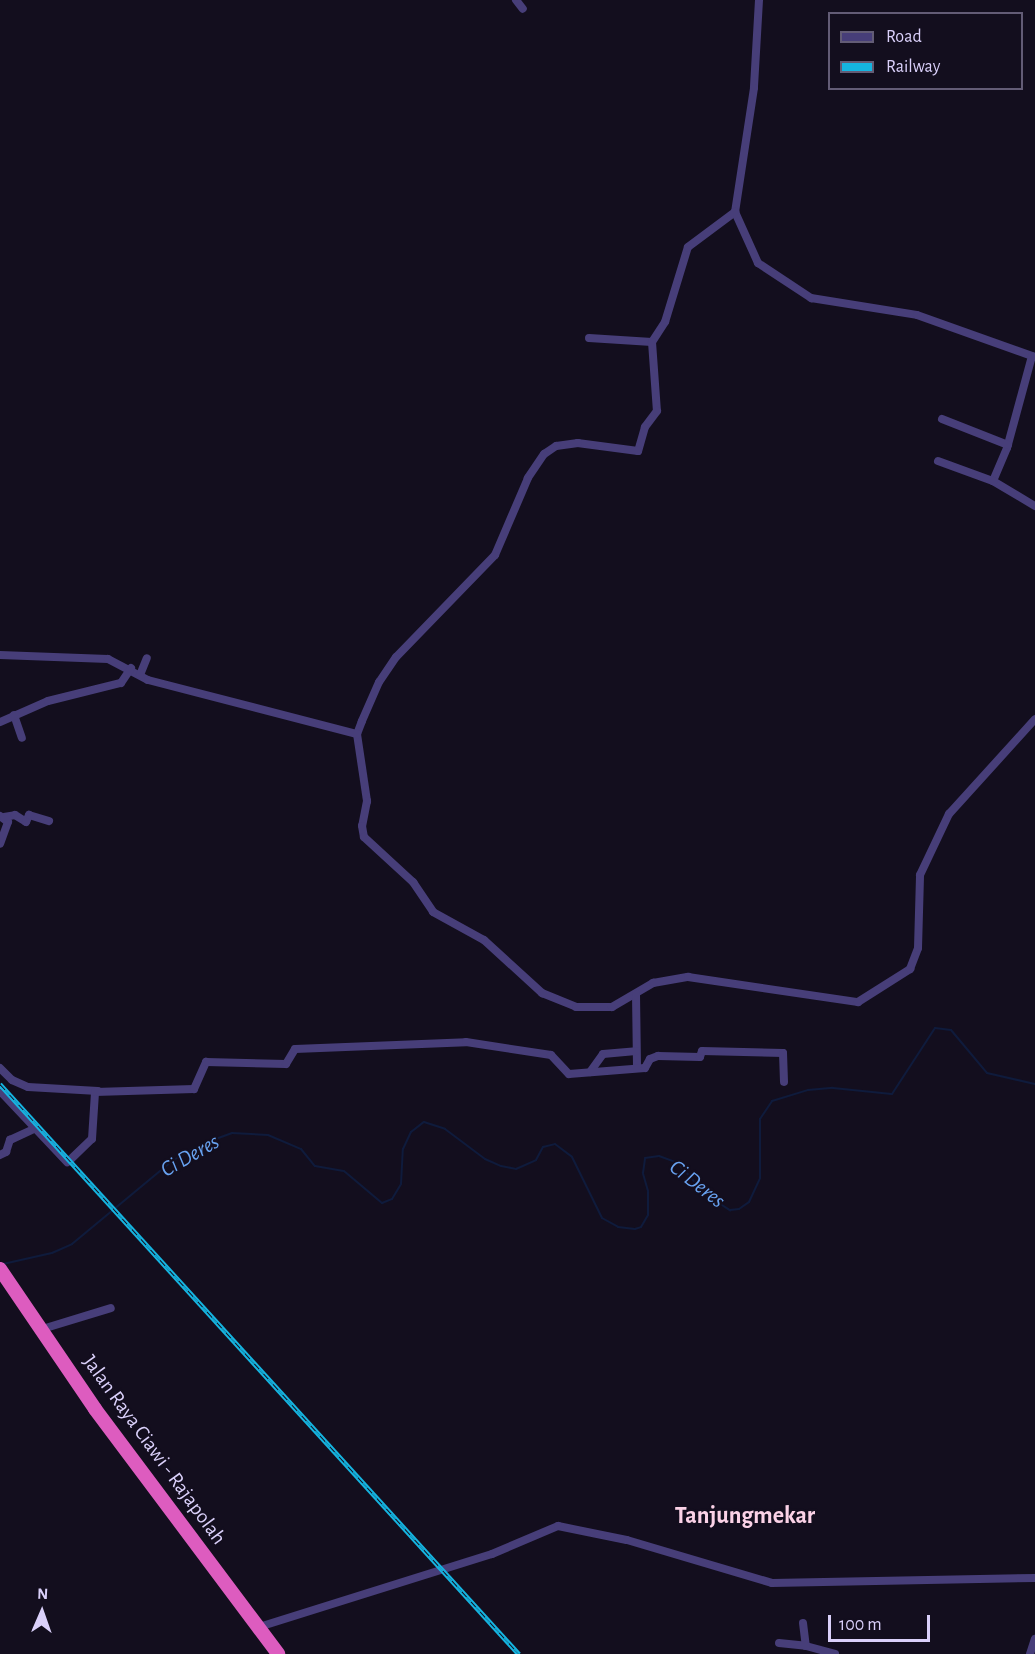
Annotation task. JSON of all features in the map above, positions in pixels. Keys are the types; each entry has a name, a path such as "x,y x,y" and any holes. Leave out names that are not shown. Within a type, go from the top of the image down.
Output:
{"highway":[{"name":"Jalan Raya Ciawi - Rajapolah","path":"2,1273 39,1330 278,1654"}],"street":[{"path":"516,0 523,9"},
{"path":"759,0 754,88 735,212 758,263 811,298 917,315 1034,357 1008,445 993,481"},
{"path":"735,212 688,248 665,322 652,342 657,411 645,427 638,451 578,442 560,445 544,454 528,478 495,555 396,657 379,682 357,734 367,801 362,826 364,837 413,882 433,912 484,939 542,993 564,1004 602,1009 636,994 653,983 704,977 858,1002 901,978 917,955 920,875 949,814 1035,719"},
{"path":"589,338 652,342"},
{"path":"942,419 1008,445"},
{"path":"939,460 993,481 1035,506"},
{"path":"0,655 101,658 131,668 140,675 357,734"},
{"path":"140,675 147,658"},
{"path":"0,722 48,701 121,683 131,668"},
{"path":"14,715 22,738"},
{"path":"2,816 15,815 26,822 32,815 49,821"},
{"path":"0,844 8,822 2,816"},
{"path":"636,994 636,1068"},
{"path":"0,1068 12,1080 28,1087 98,1091 194,1089 206,1062 286,1064 294,1049 434,1046 464,1042 551,1055 569,1074 645,1068 650,1059 658,1056 700,1057 702,1051 783,1053 784,1082"},
{"path":"590,1072 603,1054 636,1051"},
{"path":"0,1091 34,1129 69,1161 92,1139 93,1094 98,1091"},
{"path":"0,1155 6,1152 10,1140 34,1129"},
{"path":"39,1330 111,1308"},
{"path":"259,1627 492,1554 558,1526 627,1540 747,1578 772,1583 1035,1578"},
{"path":"803,1623 806,1646"},
{"path":"1030,1654 1035,1639"},
{"path":"779,1643 806,1646 835,1654"}],"waterway":[{"name":"Ci Deres","path":"3,1264 52,1253 72,1244 172,1161 202,1144 232,1133 268,1135 301,1149 315,1166 344,1171 382,1203 392,1199 401,1184 403,1149 411,1132 424,1122 445,1129 485,1159 516,1169 536,1160 543,1147 555,1144 572,1157 602,1218 618,1227 635,1229 641,1227 648,1215 648,1191 643,1173 645,1158 659,1156 678,1163 705,1194 730,1210 739,1209 749,1202 760,1178 760,1119 772,1101 808,1090 833,1088 892,1094 935,1028 951,1030 987,1073 1035,1084"}],"railway":[{"path":"0,1084 519,1654"}],"district":[{"name":"Tanjungmekar","path":"745,1517"}]}
